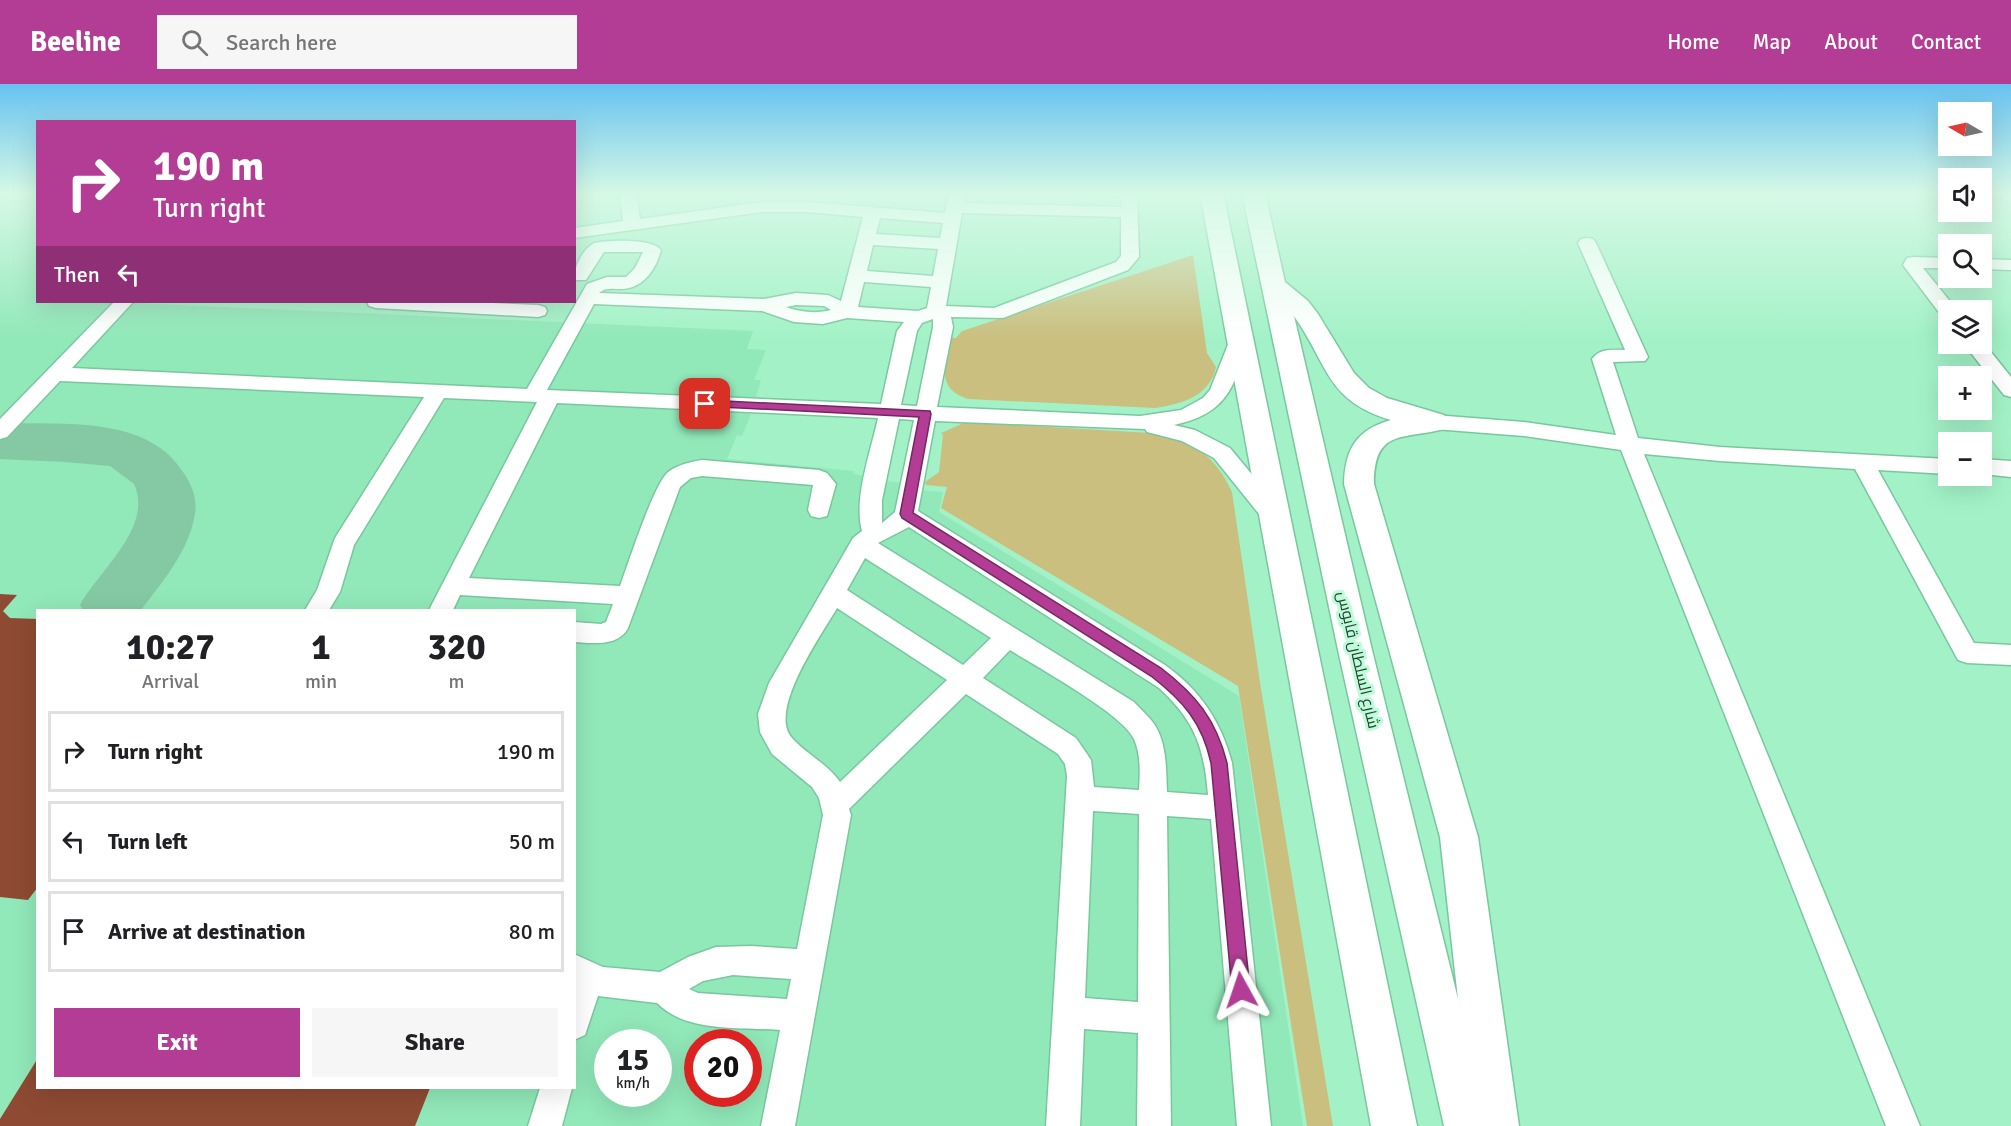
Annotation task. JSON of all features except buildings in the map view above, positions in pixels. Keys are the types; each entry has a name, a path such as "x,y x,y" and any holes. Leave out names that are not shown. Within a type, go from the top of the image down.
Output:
{"highway":[{"path":"1221,242 1394,1126"},
{"name":"شارع السلطان قابوس","path":"1265,242 1355,650 1467,1126"},
{"path":"1275,286 1302,311 1340,374 1352,389 1398,413 1434,422"},
{"path":"1434,422 1402,426 1376,436 1359,459 1358,470 1362,495 1459,837 1496,1126"}],"street":[{"path":"847,312 865,242"},
{"path":"910,242 949,244 941,282 928,314"},
{"path":"587,298 764,305 794,316 823,318 847,312 996,314 1122,266 1130,257 1130,242"},
{"path":"1587,243 1638,357 1608,356 1602,359 1629,444 1903,1126"},
{"path":"442,609 587,298 593,288 601,284 627,284 638,279 652,249 600,247 595,250 580,276"},
{"path":"1938,263 1913,262 1912,265 1939,300"},
{"path":"1992,264 2011,265"},
{"path":"856,276 941,282"},
{"path":"0,432 123,303"},
{"path":"413,303 487,305 538,311"},
{"path":"778,1126 810,965 837,815 837,803 827,782 777,741 770,724 770,713 778,690 833,593 868,539 869,509 907,331 912,321 928,314 942,318 943,327 906,514 897,526 868,539"},
{"path":"55,374 1140,423 1186,416 1214,400 1225,384 1240,336"},
{"path":"1982,354 2011,390"},
{"path":"319,609 328,592 343,544 438,391"},
{"path":"1434,422 1524,429 1720,454 1938,465"},
{"path":"1140,423 1188,435 1211,446 1230,461 1276,519"},
{"path":"1862,461 1967,652 2011,655"},
{"path":"576,633 603,634 612,632 617,625 670,485 685,471 702,468 819,478 825,484 819,510"},
{"path":"1992,468 2011,469"},
{"path":"906,514 1156,672 1182,692 1202,718 1215,747 1223,808 1254,1126"},
{"path":"868,539 1008,637 1125,710 1140,725 1153,752 1154,1126"},
{"path":"454,586 561,601 628,596"},
{"path":"833,593 1067,746 1080,768 1063,1126"},
{"path":"837,803 1008,637"},
{"path":"1080,798 1223,808"},
{"path":"664,988 690,969 720,960 810,965"},
{"path":"576,1009 581,973 616,985 664,988 678,1000 696,1008 800,1016"},
{"path":"1069,1012 1154,1019"},
{"path":"545,1126 556,1089"}],"shaded area":[{"path":"0,242 36,242 36,303 137,303 753,331 747,349 766,350 754,380 761,380 755,400 751,400 747,414 751,414 742,436 737,435 727,459 854,471 853,474 863,475 860,491 880,493 884,481 903,483 919,490 943,492 939,512 1239,696 1303,1126 0,1126"},
{"path":"1193,255 1207,353 1216,367 1208,385 1193,397 1155,408 968,399 951,389 947,382 945,367 949,338 956,338 962,331"},
{"path":"966,422 1151,433 1166,436 1190,445 1209,458 1218,467 1232,492 1261,689 1333,1126 1307,1126 1238,686 941,508 947,487 926,485 925,482 939,472 943,435 941,433"}],"taxiway":[{"path":"0,441 83,444 114,448 127,452 146,463 160,479 167,499 167,510 161,532 141,565 111,605"}],"route":[{"path":"705,404 926,414 906,514 1170,681 1193,704 1210,732 1219,763 1241,990"}]}
